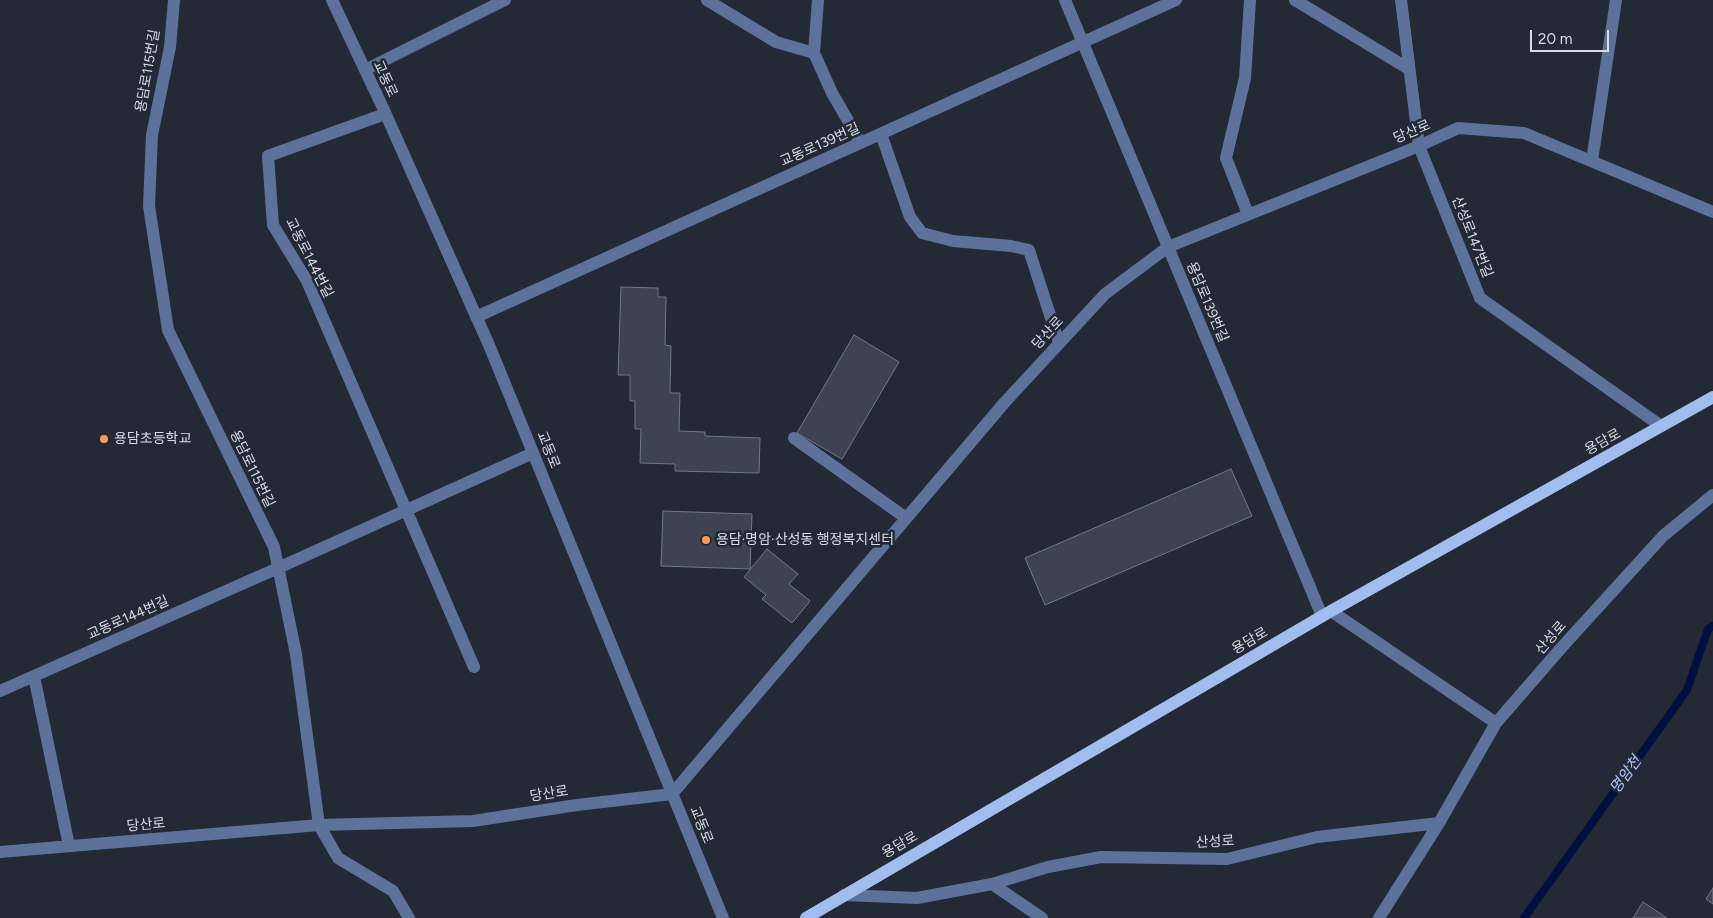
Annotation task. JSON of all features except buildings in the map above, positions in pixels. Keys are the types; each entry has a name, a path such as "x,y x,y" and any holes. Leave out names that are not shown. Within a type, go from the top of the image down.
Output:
{"main road":[{"name":"용담로","path":"806,918 1326,614 1713,397"}],"street":[{"name":"용담로115번길","path":"174,0 170,47 152,135 149,206 168,330 274,547 296,654 319,825 338,858 393,891 409,918"},
{"name":"교동로","path":"332,0 476,318 723,918"},
{"path":"365,70 505,0"},
{"path":"708,0 776,42 814,52"},
{"path":"818,0 814,52 832,93 861,143"},
{"name":"용담로139번길","path":"1065,0 1168,247 1326,614"},
{"name":"교동로139번길","path":"476,318 1176,0"},
{"path":"1248,214 1226,158 1244,78 1250,0"},
{"path":"1295,0 1410,69"},
{"name":"산성로147번길","path":"1401,0 1419,146 1480,298 1661,426"},
{"path":"1592,161 1616,0"},
{"name":"교동로144번길","path":"385,114 268,156 273,225 307,281 474,667"},
{"name":"당산로","path":"0,852 319,825 473,821 577,805 672,794 1005,402 1105,294 1168,247 1419,146 1458,128 1524,133 1713,212"},
{"path":"881,134 910,217 922,232 953,241 1012,246 1029,250 1059,344"},
{"path":"794,438 906,518"},
{"name":"교동로144번길","path":"0,691 533,454"},
{"name":"산성로","path":"1380,918 1439,823 1496,723 1663,536 1713,495"},
{"path":"1326,614 1496,723"},
{"path":"34,676 69,846"},
{"name":"산성로","path":"844,895 917,898 992,884 1048,867 1100,857 1227,859 1317,837 1439,823"},
{"path":"992,884 1042,918"}],"waterway":[{"name":"명암천","path":"1524,918 1687,690 1708,629 1713,626"}],"place":[{"name":"용담초등학교","path":"104,439"},
{"name":"용담·명암·산성동 행정복지센터","path":"706,540"}]}
